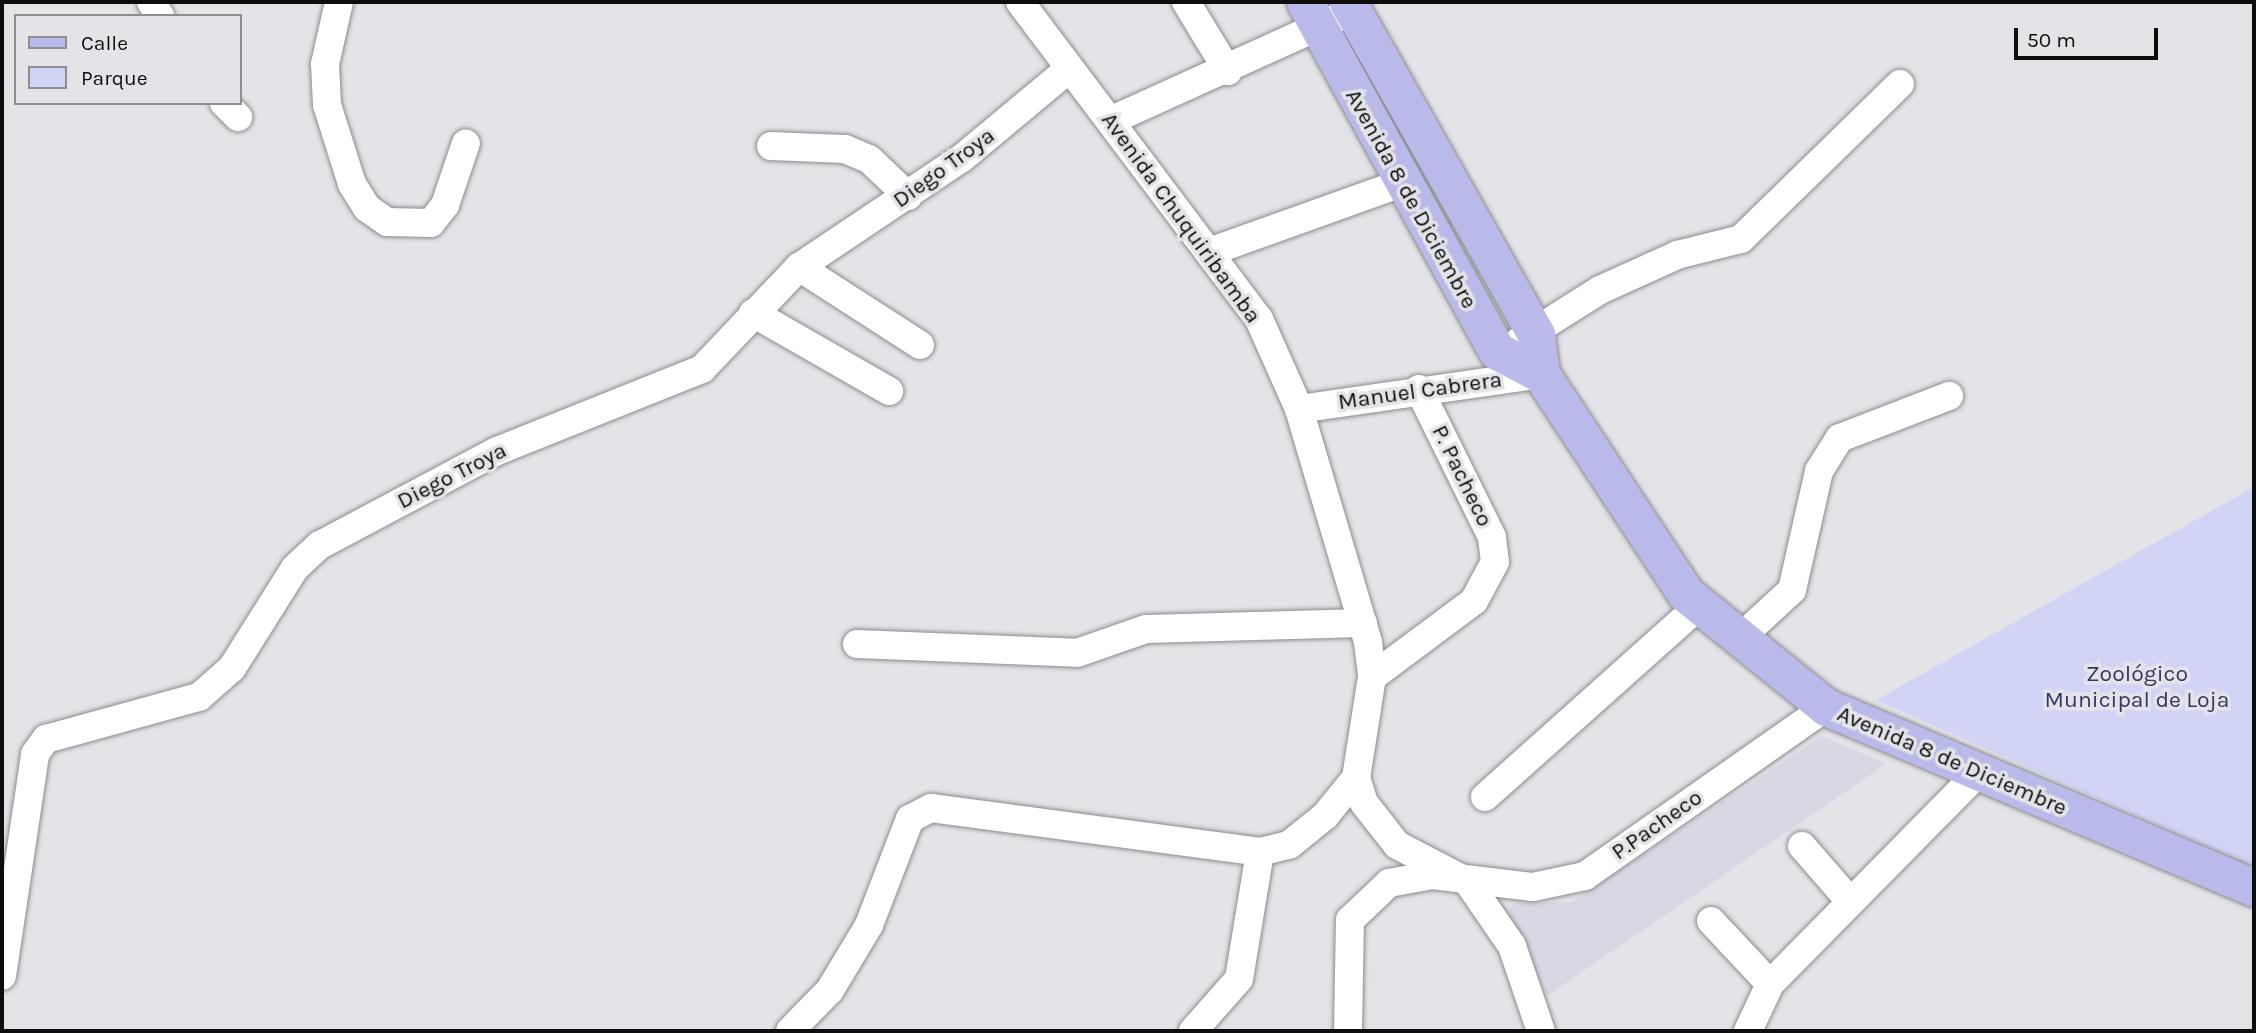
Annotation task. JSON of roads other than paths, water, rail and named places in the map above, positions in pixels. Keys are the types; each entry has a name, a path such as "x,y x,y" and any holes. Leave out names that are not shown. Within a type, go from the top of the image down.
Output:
{"main road":[{"name":"Avenida 8 de Diciembre","path":"1350,6 1446,164 1536,334 1541,374 1591,457 1700,605 1826,706 1976,775 2254,888"},
{"name":"Avenida 8 de Diciembre","path":"1310,15 1497,351"},
{"path":"1497,351 1541,374"}],"street":[{"path":"339,2 326,64 327,105 352,184 366,208 387,222 431,223 445,205 466,143"},
{"name":"Avenida Chuquiribamba","path":"1020,2 1069,69 1112,120 1212,251 1259,319 1299,409 1363,623 1371,677 1356,778"},
{"path":"1186,2 1228,71"},
{"path":"1112,120 1228,71 1310,15 1350,6"},
{"name":"Diego Troya","path":"2,976 35,754 46,738 199,697 232,668 295,568 320,545 497,451 677,382 702,369 799,267 908,196 1069,69"},
{"path":"1497,351 1536,334 1610,285 1677,255 1741,239 1900,84"},
{"path":"771,146 845,149 869,159 908,196"},
{"path":"1212,251 1402,183"},
{"path":"799,267 920,345"},
{"path":"753,313 888,391"},
{"name":"Manuel Cabrera","path":"1299,409 1419,389 1541,374"},
{"name":"P. Pacheco","path":"1371,677 1474,601 1494,562 1492,537 1419,389"},
{"path":"1740,638 1792,590 1819,471 1840,438 1949,396"},
{"path":"1485,797 1700,605"},
{"path":"857,644 1077,653 1146,629 1363,623"},
{"name":"P.Pacheco","path":"1349,1031 1348,934 1359,907 1389,884 1432,875 1468,882 1533,887 1584,876 1826,706"},
{"path":"1748,1031 1770,984 1848,899 1976,775"},
{"path":"790,1031 830,990 869,925 910,819 931,808 1260,852 1289,845 1325,816 1356,778"},
{"path":"1356,778 1364,803 1397,845 1468,882 1512,946 1541,1031"},
{"path":"1802,845 1848,899"},
{"path":"1194,1031 1239,979 1260,852"},
{"path":"1711,922 1770,984"}],"park label":[{"name":"Zoológico Municipal de Loja","path":"2137,687"}]}
